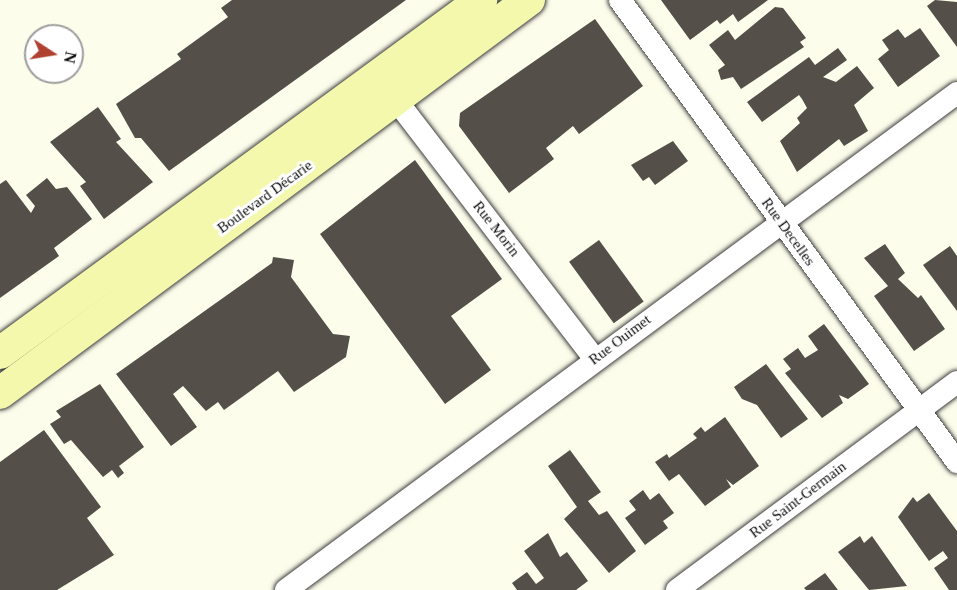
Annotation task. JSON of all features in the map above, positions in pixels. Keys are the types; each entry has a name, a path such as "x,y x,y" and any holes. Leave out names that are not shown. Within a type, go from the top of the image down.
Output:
{"street":[{"name":"Boulevard Décarie","path":"0,353 481,0"},
{"name":"Boulevard Décarie","path":"0,393 529,0"},
{"name":"Rue Decelles","path":"620,0 957,462"},
{"name":"Rue Ouimet","path":"286,590 779,220 957,93"},
{"name":"Rue Morin","path":"396,100 595,359"},
{"name":"Rue Saint-Germain","path":"677,590 957,382"}],"building":[{"path":"232,0 406,0 169,171 141,138 135,138 116,104 181,59 177,54 228,17 221,8"},
{"path":"661,0 768,0 738,22 733,14 720,24 717,20 690,40"},
{"path":"935,0 957,2 957,47 927,6"},
{"path":"775,7 783,8 806,38 800,42 804,47 741,89 733,77 721,80 718,70 725,65 709,45 728,30 735,40"},
{"path":"595,19 643,86 579,134 573,126 546,148 554,159 509,193 459,126 460,113"},
{"path":"920,28 940,56 898,87 878,59 889,50 882,40 898,29 905,38"},
{"path":"838,48 847,60 823,77 836,82 857,66 874,88 854,105 868,131 844,146 839,139 797,172 780,141 800,123 797,118 807,108 802,99 799,95 762,122 747,102 809,57 815,65"},
{"path":"98,107 121,139 116,142 153,182 104,219 80,186 86,182 50,142"},
{"path":"673,141 688,161 655,185 649,177 643,181 631,165"},
{"path":"415,160 502,279 451,316 491,370 445,404 320,234"},
{"path":"47,178 56,189 67,187 92,219 54,248 59,256 0,298 0,184 6,180 31,213 35,206 26,195"},
{"path":"599,240 644,301 614,323 569,262"},
{"path":"885,244 905,273 898,279 918,298 921,295 945,329 914,351 874,296 888,286 864,258"},
{"path":"950,246 957,256 957,311 923,265"},
{"path":"273,257 294,260 291,277 333,334 350,336 346,357 294,392 278,371 224,410 218,402 206,411 183,386 173,394 197,427 171,446 116,374 272,263"},
{"path":"824,324 869,384 848,399 839,395 843,403 822,418 785,373 791,369 783,359 798,348 805,358 818,350 808,336"},
{"path":"766,364 808,419 781,438 757,405 742,399 734,387"},
{"path":"100,384 144,447 119,466 124,473 118,478 112,470 103,477 71,440 64,444 50,424 61,417 56,411"},
{"path":"725,417 759,466 733,485 726,479 731,487 705,506 679,474 669,481 655,462 667,454 669,458 697,438 693,434 701,427 705,432"},
{"path":"44,430 101,507 87,518 114,555 57,590 0,590 0,462"},
{"path":"570,450 601,492 588,501 599,515 607,511 636,551 609,573 564,519 577,507 548,466"},
{"path":"643,490 650,500 659,493 674,513 663,521 668,528 645,545 625,518 636,510 629,501"},
{"path":"929,493 957,531 957,590 949,590 934,568 948,558 943,551 929,561 898,517 913,497 917,502"},
{"path":"548,533 560,557 567,552 588,581 576,590 517,590 512,583 527,572 536,584 544,578 524,551"},
{"path":"860,536 864,543 872,536 907,586 869,590 838,552"},
{"path":"825,573 838,590 806,590 804,588"}]}
